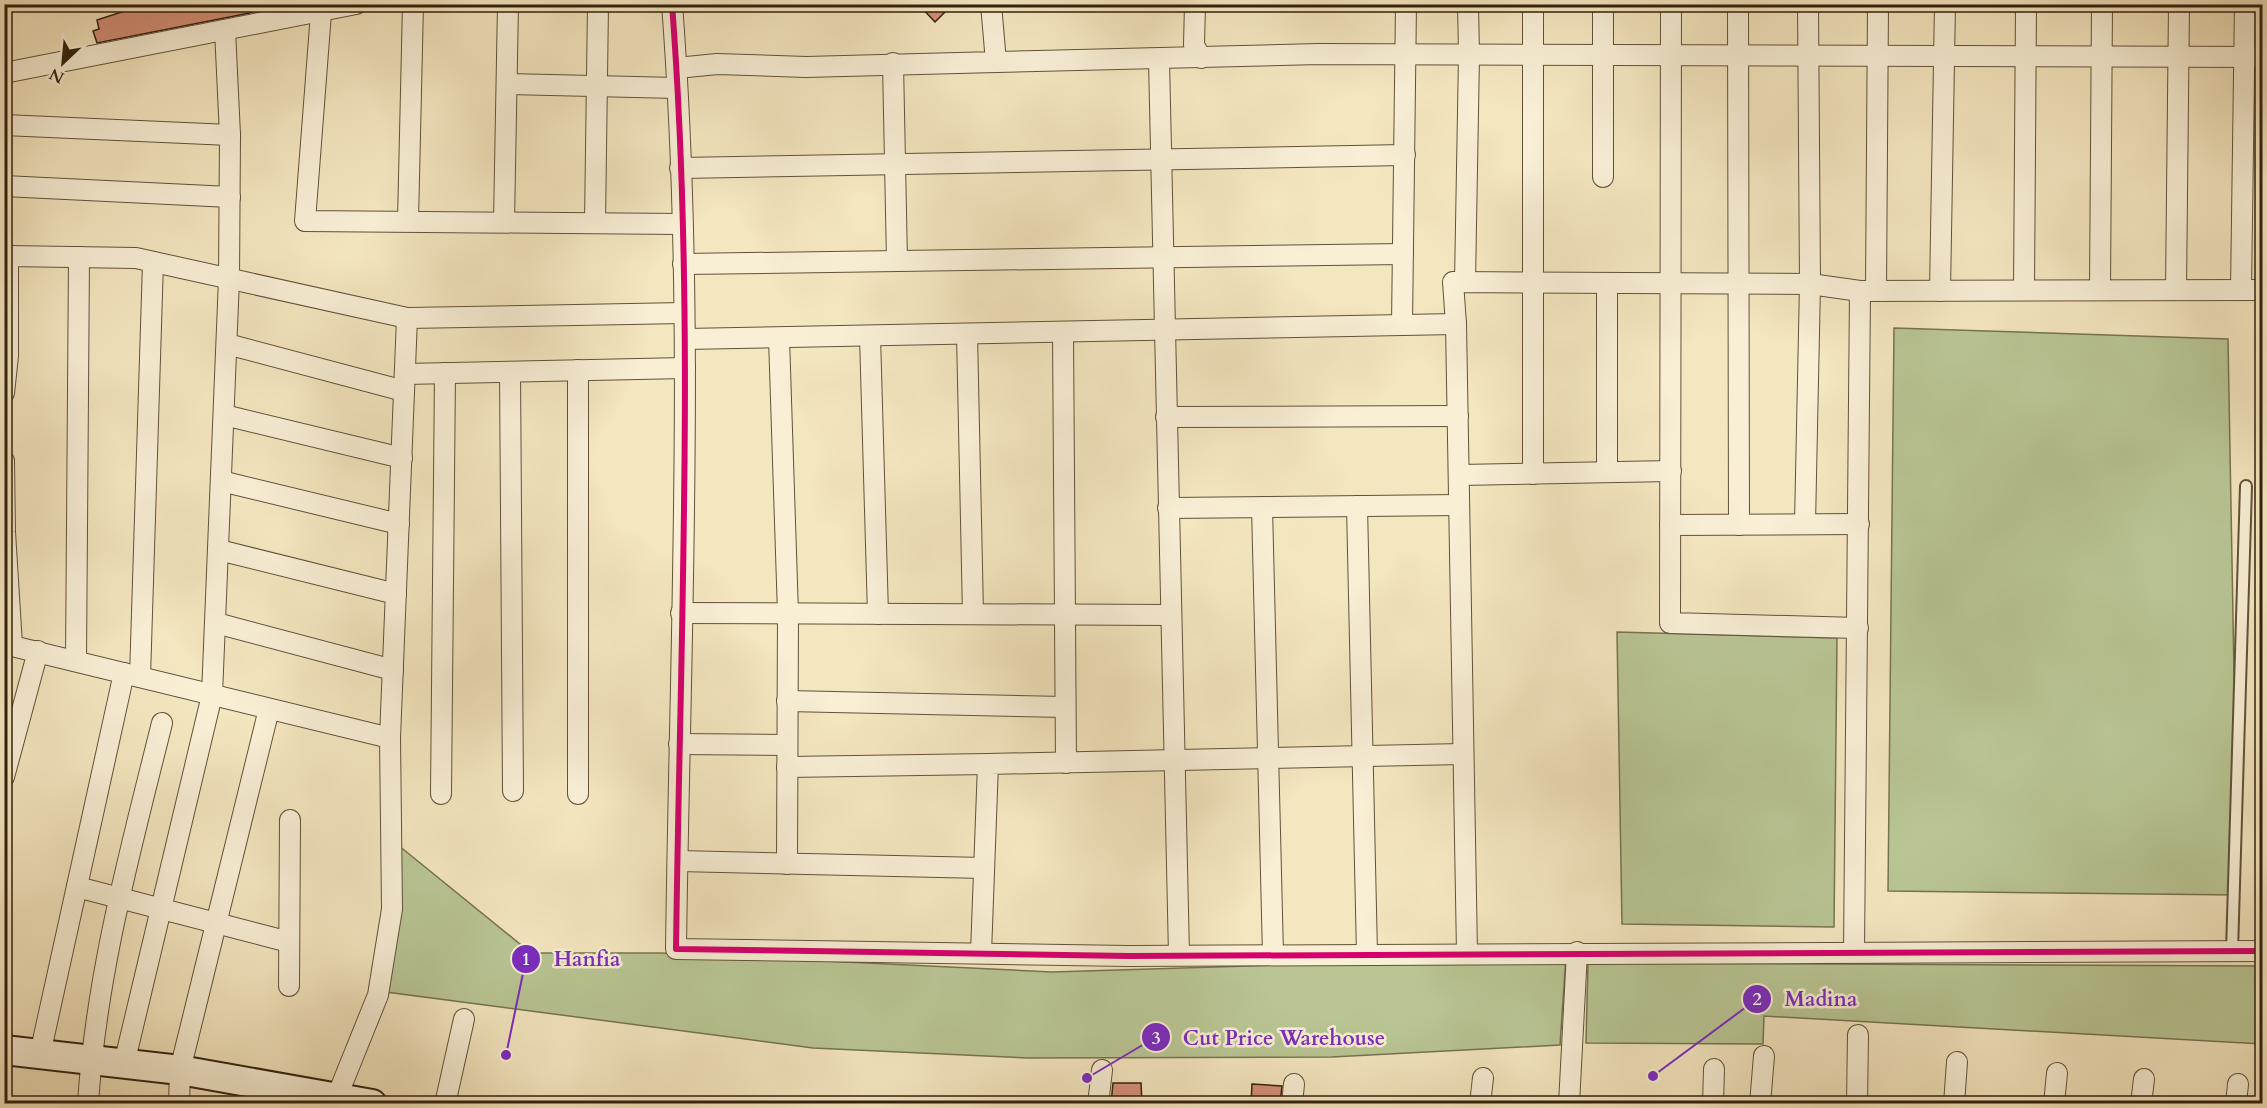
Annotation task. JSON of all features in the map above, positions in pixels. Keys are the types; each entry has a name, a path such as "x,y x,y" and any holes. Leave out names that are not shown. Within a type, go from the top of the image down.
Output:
{"main road":[{"path":"4,1050 180,1070 372,1104"}],"street":[{"path":"4,73 356,4"},
{"path":"408,221 413,4"},
{"path":"504,222 508,4"},
{"path":"595,223 598,4"},
{"path":"672,4 677,68 685,339 676,949 1179,955 2262,951"},
{"path":"991,4 996,62"},
{"path":"1195,4 1194,45 1201,58"},
{"path":"1402,326 1406,4"},
{"path":"1465,282 1468,4"},
{"path":"1533,4 1533,474"},
{"path":"1603,4 1603,177"},
{"path":"1671,4 1670,623 1858,628"},
{"path":"1738,4 1739,525"},
{"path":"1805,524 1810,284 1808,4"},
{"path":"1854,951 1859,524 1878,56 1878,4"},
{"path":"1940,291 1945,4"},
{"path":"2024,290 2026,4"},
{"path":"2100,290 2102,4"},
{"path":"2176,290 2179,4"},
{"path":"2241,290 2253,57 2245,4"},
{"path":"321,12 304,220 681,224"},
{"path":"124,1064 212,695 229,279 230,135 225,30"},
{"path":"677,68 717,64 806,66 1407,54 2253,57"},
{"path":"1159,60 1179,955"},
{"path":"893,63 897,261"},
{"path":"507,84 597,84 677,88"},
{"path":"4,125 230,135"},
{"path":"680,168 1405,155"},
{"path":"4,186 230,197"},
{"path":"683,264 1403,255"},
{"path":"4,393 8,356 8,256 136,258 407,318 684,313"},
{"path":"76,661 79,257"},
{"path":"40,1054 77,887 132,675 153,262"},
{"path":"1467,953 1458,416 1453,282 1810,284 1868,291 2262,290"},
{"path":"1607,283 1607,472"},
{"path":"336,1099 378,995 392,909 390,738 407,318"},
{"path":"685,339 1456,324"},
{"path":"1064,332 1066,763"},
{"path":"967,334 973,614"},
{"path":"870,336 878,614"},
{"path":"779,338 788,614 787,864"},
{"path":"227,344 404,382 445,373 685,368"},
{"path":"578,370 578,794"},
{"path":"510,372 513,791"},
{"path":"441,794 445,373"},
{"path":"224,415 402,458"},
{"path":"1166,417 1458,416"},
{"path":"4,461 8,645 390,738"},
{"path":"1459,475 1671,471"},
{"path":"221,481 399,524"},
{"path":"1168,508 1459,505"},
{"path":"1357,506 1367,954"},
{"path":"1262,507 1273,955"},
{"path":"1670,525 1859,524"},
{"path":"219,549 396,594"},
{"path":"681,614 1171,615"},
{"path":"216,623 393,670"},
{"path":"4,777 38,651"},
{"path":"787,701 1065,707"},
{"path":"179,1104 180,1070 269,709"},
{"path":"88,1104 91,1060 119,898 162,723"},
{"path":"679,744 787,745"},
{"path":"787,767 1463,754"},
{"path":"981,953 988,764"},
{"path":"289,986 290,820"},
{"path":"678,861 984,868"},
{"path":"77,887 289,942"},
{"path":"1569,1104 1577,952"},
{"path":"445,1104 464,1019"},
{"path":"1857,1104 1858,1035"},
{"path":"1760,1104 1764,1056"},
{"path":"1954,1104 1957,1062"},
{"path":"1098,1104 1102,1070"},
{"path":"1713,1104 1714,1070"},
{"path":"2054,1104 2057,1073"},
{"path":"1480,1104 1483,1078"},
{"path":"2141,1104 2144,1079"},
{"path":"1292,1104 1294,1084"}],"lane":[{"path":"2232,951 2246,486"}],"green space":[{"path":"1894,328 2228,339 2238,895 1888,891"},
{"path":"2256,336 2262,337 2262,895 2256,895"},
{"path":"1617,632 1837,638 1834,927 1622,924"},
{"path":"398,845 531,953 661,953 1052,972 1566,956 1560,1045 1332,1057 1028,1058 813,1048 386,992"},
{"path":"1588,963 2262,966 2262,1044 1764,1016 1763,1044 1586,1043"}],"building":[{"path":"151,4 152,8 177,4 268,5 250,13 97,43 93,31 99,29 97,20"},
{"path":"918,4 953,4 935,22"},
{"path":"1113,1083 1141,1083 1142,1104 1111,1104"},
{"path":"1252,1084 1282,1086 1280,1104 1251,1104"}],"cycle path":[{"path":"672,4 679,122 685,358 676,949 1129,956 2262,951"}],"place":[{"name":"Hanfia","path":"506,1055"},
{"name":"Madina","path":"1653,1076"},
{"name":"Cut Price Warehouse","path":"1087,1078"}]}
